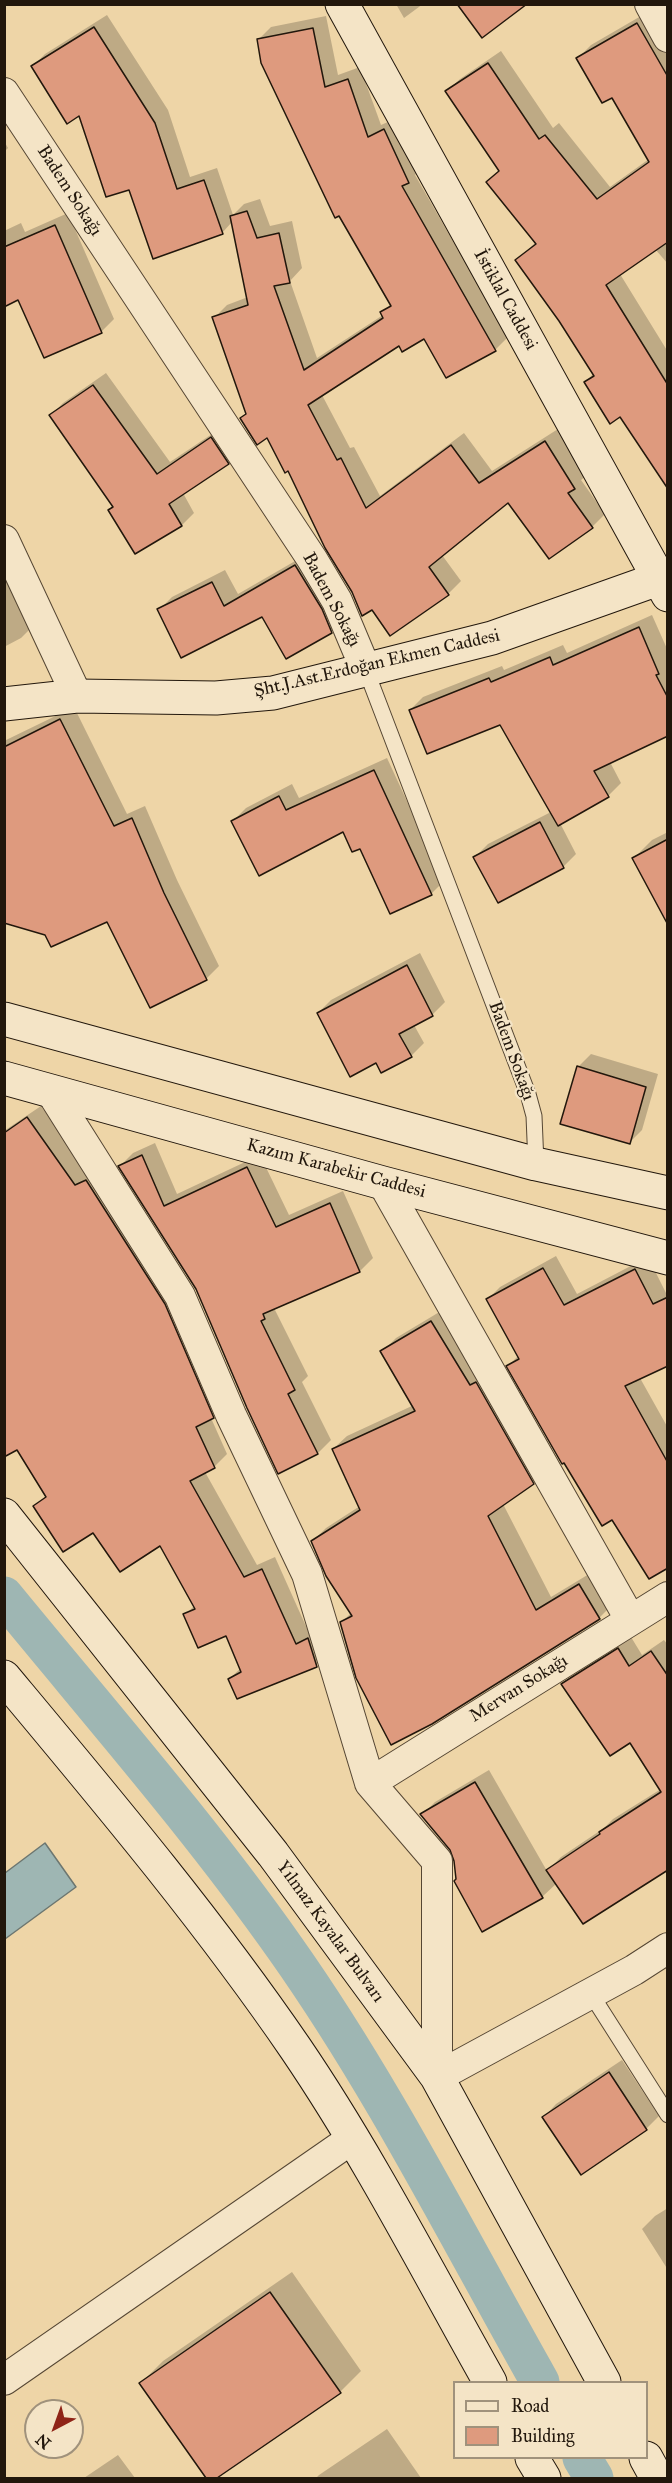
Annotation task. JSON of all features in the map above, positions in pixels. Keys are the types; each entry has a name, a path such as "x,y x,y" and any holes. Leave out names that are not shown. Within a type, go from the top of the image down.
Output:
{"street":[{"name":"İstiklal Caddesi","path":"342,4 664,582"},
{"path":"650,4 668,37"},
{"name":"Badem Sokağı","path":"4,93 312,559 337,601 366,669"},
{"path":"4,540 77,696"},
{"name":"Şht.J.Ast.Erdoğan Ekmen Caddesi","path":"4,704 77,696 216,698 273,693 492,638 664,582"},
{"path":"4,1019 536,1164 668,1193"},
{"name":"Kazım Karabekir Caddesi","path":"4,1078 383,1183 668,1258"},
{"path":"50,1090 180,1296 231,1415 307,1574 370,1783 437,1861 437,2077 634,1970 668,1948"},
{"path":"383,1183 630,1619"},
{"name":"Yılmaz Kayalar Bulvarı","path":"4,1515 273,1854 437,2077 603,2381"},
{"name":"Mervan Sokağı","path":"370,1783 668,1597"},
{"path":"4,1677 116,1811 296,2048 353,2138 489,2381"},
{"path":"4,2380 353,2138"},
{"path":"533,2459 544,2478"},
{"path":"647,2459 657,2478"}],"lane":[{"name":"Badem Sokağı","path":"366,669 528,1094 534,1116 536,1164"},
{"path":"591,1994 668,2115"}],"water":[{"path":"45,1843 76,1887 5,1939 5,1873"}],"building":[{"path":"457,4 527,4 482,38"},
{"path":"637,23 668,77 668,242 606,285 668,385 668,489 620,417 610,424 584,382 594,376 559,321 515,260 536,244 486,182 499,171 445,91 488,63 539,139 545,135 597,199 649,162 612,98 602,103 576,58"},
{"path":"94,27 155,123 177,189 204,180 223,234 153,259 129,190 106,197 79,116 67,124 31,66"},
{"path":"313,28 325,87 348,79 368,137 384,129 409,183 402,186 496,351 446,378 424,339 402,352 399,346 308,405 337,460 341,458 366,508 451,445 479,483 545,441 575,489 568,493 593,528 549,559 508,503 429,567 449,595 390,636 372,610 362,616 352,592 325,548 288,471 285,473 267,438 257,445 240,418 246,414 212,317 248,305 230,216 247,211 257,238 279,233 290,283 274,286 304,370 383,318 380,312 391,306 339,216 335,218 261,63 257,39"},
{"path":"55,225 102,333 44,358 18,300 4,307 4,247"},
{"path":"93,385 157,474 211,437 229,464 169,504 182,526 135,554 108,510 113,507 49,415"},
{"path":"295,565 322,609 332,633 286,659 262,617 181,658 157,609 212,582 224,606"},
{"path":"639,627 659,674 656,675 668,698 668,736 594,771 609,797 558,826 500,725 427,754 409,710 489,678 491,682 550,657 553,665"},
{"path":"60,719 114,826 132,818 164,893 207,980 150,1008 107,922 51,947 45,935 4,923 4,747"},
{"path":"374,770 432,895 390,914 360,849 352,852 343,832 259,876 231,821 279,796 286,810"},
{"path":"540,822 564,868 498,903 473,857"},
{"path":"668,839 668,925 632,858"},
{"path":"407,965 433,1016 399,1034 412,1057 381,1073 376,1063 350,1077 317,1013"},
{"path":"577,1066 646,1087 630,1144 560,1124"},
{"path":"27,1117 75,1185 86,1180 165,1304 214,1418 196,1427 215,1468 190,1481 244,1577 262,1569 296,1644 308,1638 317,1667 237,1699 228,1679 241,1672 226,1636 198,1648 183,1614 195,1609 160,1546 120,1572 93,1533 63,1552 33,1506 46,1497 17,1450 4,1457 4,1133"},
{"path":"142,1155 164,1206 247,1167 276,1227 330,1203 360,1272 263,1314 265,1319 261,1321 295,1390 288,1394 318,1454 278,1474 196,1289 118,1166"},
{"path":"543,1268 564,1305 635,1269 653,1304 668,1297 668,1366 625,1386 668,1463 668,1568 649,1579 612,1520 602,1526 564,1463 562,1464 506,1366 519,1359 486,1299"},
{"path":"431,1321 470,1385 476,1382 534,1484 488,1516 536,1610 579,1584 600,1619 432,1724 391,1745 356,1678 340,1622 352,1616 326,1576 311,1541 360,1510 332,1449 415,1411 380,1351"},
{"path":"618,1648 629,1666 651,1651 668,1676 668,1870 583,1924 546,1870 661,1792 630,1743 610,1756 561,1684"},
{"path":"475,1782 543,1898 482,1932 454,1881 456,1879 454,1861 450,1850 420,1814"},
{"path":"609,2072 647,2130 581,2175 542,2117"},
{"path":"270,2292 341,2393 217,2478 206,2478 139,2383"}],"waterway":[{"path":"4,1596 183,1814 285,1948 387,2107 539,2381"},
{"path":"583,2459 594,2478"}]}
